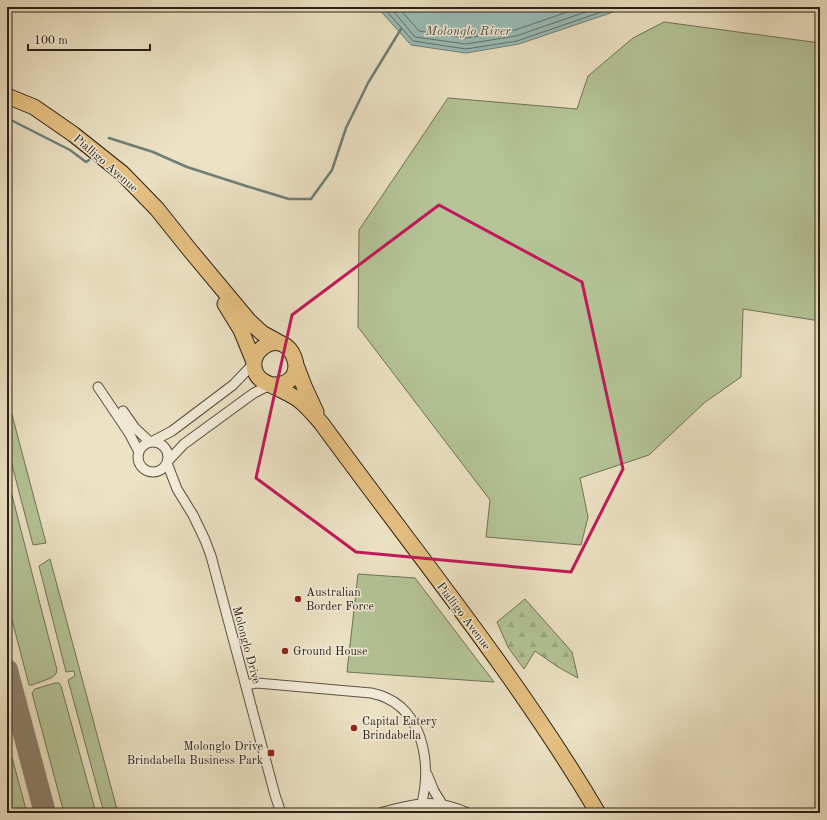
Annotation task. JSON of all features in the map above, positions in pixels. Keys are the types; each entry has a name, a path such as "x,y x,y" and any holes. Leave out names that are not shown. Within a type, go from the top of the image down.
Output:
{"main road":[{"name":"Pialligo Avenue","path":"7,96 34,107 73,134 122,173 157,209 256,328 282,345"},
{"name":"Pialligo Avenue","path":"189,249 237,323 254,362"},
{"path":"275,343 286,347 292,353 296,365 294,373 289,380 281,384 272,385 259,379 255,371 254,362 258,352 264,346 275,343"},
{"name":"Pialligo Avenue","path":"296,365 322,424"},
{"name":"Pialligo Avenue","path":"272,385 300,401 322,424 518,690 554,743 598,813"}],"street":[{"path":"139,452 144,444 172,431 233,385 254,362"},
{"path":"98,387 129,433 139,452 139,461 142,466 149,471 158,471 165,467 178,449 254,393 272,385"},
{"path":"123,411 138,432 151,442 162,444 166,447 169,456 168,462"},
{"name":"Molonglo Drive","path":"168,462 177,489 195,519 211,556 281,813"},
{"name":"Molonglo Drive","path":"158,471 177,489"},
{"path":"246,685 257,683 371,693 383,697 404,710 413,722 420,737 426,769 431,785 442,804"},
{"path":"422,803 426,782 426,769"},
{"path":"380,813 422,803 442,804 468,813"}],"highlighted area":[{"path":"439,205 582,282 623,469 571,572 356,552 256,478 292,315"}],"green space":[{"path":"664,22 820,43 820,321 743,309 741,377 704,403 649,455 580,478 588,517 581,545 486,537 490,500 358,327 359,230 448,98 577,109 588,76 633,38"},
{"path":"7,396 46,543 33,545 7,446"},
{"path":"7,476 57,670 56,674 51,678 32,685 29,685 7,601"},
{"path":"50,559 118,813 104,813 68,680 75,676 74,671 66,672 39,566"},
{"path":"358,574 415,578 494,682 347,672"},
{"path":"525,599 572,652 578,678 558,667 535,651 524,669 508,647 497,622"},
{"path":"59,683 61,686 96,813 64,813 32,693 35,689"},
{"path":"7,739 27,813 7,813"}],"water":[{"name":"Molonglo River","path":"377,7 628,7 519,44 466,53 411,45"}],"waterway":[{"path":"109,138 153,152 187,167 289,199 311,199 332,170 346,128 368,83 401,29"},
{"path":"7,118 70,150 86,162 89,160"}],"taxiway":[{"path":"7,670 45,813"}],"place":[{"name":"Australian Border Force","path":"298,599"},
{"name":"Ground House","path":"285,651"},
{"name":"Capital Eatery Brindabella","path":"354,728"},
{"name":"Molonglo Drive Brindabella Business Park","path":"271,753"}]}
